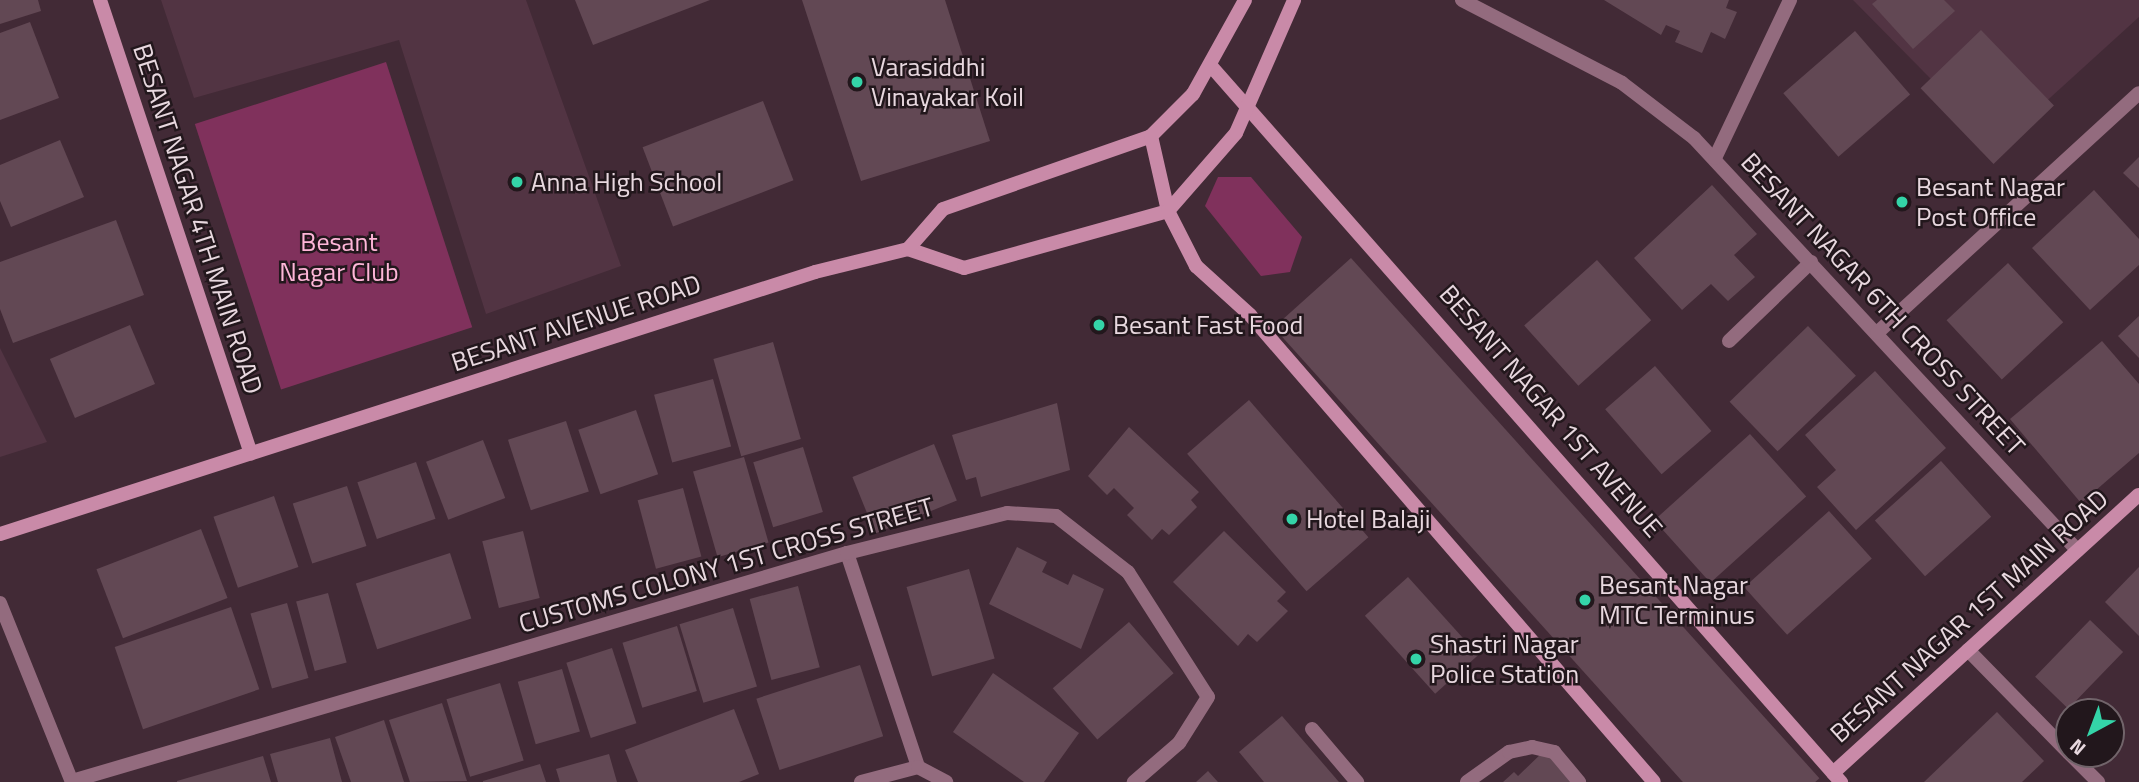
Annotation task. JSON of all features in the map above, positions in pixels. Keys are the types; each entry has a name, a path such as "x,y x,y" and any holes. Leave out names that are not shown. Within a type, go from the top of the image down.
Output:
{"street":[{"name":"BESANT NAGAR 4TH MAIN ROAD","path":"100,0 251,454"},
{"path":"1245,0 1211,66 1151,136 943,209 908,249 964,268 1168,211 1236,133 1294,0"},
{"path":"1462,0 1622,83 1715,158"},
{"name":"BESANT NAGAR 6TH CROSS STREET","path":"1790,0 1715,158 2077,550"},
{"name":"BESANT NAGAR 1ST AVENUE","path":"1211,66 1250,105 1837,777"},
{"path":"1877,333 2139,93"},
{"path":"1151,136 1168,211 1196,266 1250,315 1654,782"},
{"name":"BESANT AVENUE ROAD","path":"0,534 815,272 908,249"},
{"path":"1729,341 1811,262"},
{"name":"BESANT NAGAR 1ST MAIN ROAD","path":"1837,777 1968,650 2139,495"},
{"name":"CUSTOMS COLONY 1ST CROSS STREET","path":"72,781 847,553 1007,513 1056,516 1128,572 1208,697 1179,743 1134,782"},
{"path":"847,553 918,767"},
{"path":"0,603 72,781"},
{"path":"1968,650 2055,738"},
{"path":"1311,729 1357,782"},
{"path":"1467,782 1509,752 1532,747 1554,752 1579,782"},
{"path":"861,782 918,767 946,782"},
{"path":"2084,768 2098,782"}],"shaded area":[{"name":"Anna High School","path":"161,0 526,0 621,266 486,314 399,40 194,98"},
{"path":"1853,0 2139,0 2139,17 1997,146"},
{"path":"0,348 47,442 0,457"}],"green space":[{"name":"Besant Nagar Club","path":"386,62 472,327 281,389 195,124"},
{"path":"1218,177 1251,177 1302,237 1290,272 1261,276 1205,206"}],"building":[{"path":"0,0 38,0 41,11 0,24"},
{"path":"575,0 710,0 593,45"},
{"path":"802,0 945,0 990,141 861,181"},
{"path":"1604,0 1729,0 1726,8 1737,12 1725,39 1711,32 1702,53 1675,42 1680,31 1666,25 1661,35"},
{"path":"1877,0 1944,0 1955,11 1913,49 1872,4"},
{"path":"30,22 59,98 0,120 0,33"},
{"path":"1981,30 2054,106 1994,164 1921,88"},
{"path":"1855,31 1910,94 1838,157 1783,93"},
{"path":"763,101 793,180 673,227 643,147"},
{"path":"60,140 84,197 11,227 0,201 0,165"},
{"path":"2139,157 2139,188 2123,173"},
{"path":"1712,185 1757,234 1734,255 1755,277 1728,301 1711,284 1682,310 1634,258"},
{"path":"2094,190 2139,239 2139,265 2090,310 2032,248"},
{"path":"116,220 144,295 13,343 0,309 0,262"},
{"path":"1351,258 1819,778 1815,782 1683,782 1274,328"},
{"path":"1597,260 1651,320 1578,386 1524,326"},
{"path":"2008,263 2063,322 2002,380 1947,320"},
{"path":"2139,316 2139,358 2118,336"},
{"path":"130,325 155,384 75,418 50,359"},
{"path":"1808,326 1856,376 1778,451 1730,402"},
{"path":"2102,341 2139,384 2139,453 2081,503 2010,419"},
{"path":"773,342 801,439 741,456 713,359"},
{"path":"1655,366 1711,431 1662,474 1605,409"},
{"path":"1875,371 1946,448 1856,530 1817,487 1836,470 1805,435"},
{"path":"713,379 731,447 672,462 654,395"},
{"path":"1249,400 1368,537 1307,591 1187,454"},
{"path":"1057,403 1070,470 981,497 976,477 966,480 952,435"},
{"path":"636,410 658,474 600,494 578,430"},
{"path":"566,421 589,491 531,510 508,440"},
{"path":"1129,427 1199,492 1191,500 1197,507 1169,535 1162,529 1152,540 1127,515 1134,508 1114,488 1107,495 1088,476"},
{"path":"1750,434 1806,496 1710,583 1654,520"},
{"path":"483,440 505,498 448,520 426,462"},
{"path":"934,444 957,501 875,534 852,477"},
{"path":"803,447 823,512 773,527 753,462"},
{"path":"744,457 769,543 718,557 693,472"},
{"path":"1941,461 1991,517 1925,576 1875,521"},
{"path":"416,462 436,519 377,539 357,482"},
{"path":"347,486 366,546 312,564 293,504"},
{"path":"683,488 701,557 656,569 638,500"},
{"path":"274,496 298,567 238,588 213,517"},
{"path":"1829,511 1872,559 1787,635 1744,587"},
{"path":"201,529 228,598 123,638 96,569"},
{"path":"523,531 540,598 499,608 482,541"},
{"path":"1224,531 1286,592 1277,601 1288,611 1257,642 1248,634 1238,646 1173,582"},
{"path":"1017,547 1047,562 1042,572 1068,585 1073,574 1104,589 1081,649 989,604"},
{"path":"450,553 471,619 377,649 356,584"},
{"path":"2139,567 2139,636 2105,602"},
{"path":"969,569 995,658 932,676 907,587"},
{"path":"1408,577 1478,655 1435,694 1365,616"},
{"path":"798,586 820,667 771,680 750,599"},
{"path":"328,593 347,663 315,671 296,602"},
{"path":"287,603 308,678 272,688 250,613"},
{"path":"231,607 259,689 143,729 115,647"},
{"path":"733,608 757,686 703,703 679,624"},
{"path":"2090,620 2123,652 2079,698 2057,698 2035,677"},
{"path":"1129,622 1174,673 1097,740 1053,688"},
{"path":"677,626 697,691 642,708 622,643"},
{"path":"612,648 636,723 591,738 566,663"},
{"path":"860,665 883,736 780,770 756,699"},
{"path":"562,669 580,731 536,744 518,682"},
{"path":"993,673 1079,733 1044,782 1024,782 953,732"},
{"path":"500,683 524,760 470,777 446,699"},
{"path":"442,703 467,781 410,782 389,720"},
{"path":"734,709 759,774 739,782 638,782 625,750"},
{"path":"1997,712 2044,761 2022,782 1924,782"},
{"path":"1282,716 1339,782 1264,782 1239,752"},
{"path":"384,720 404,782 351,782 335,737"},
{"path":"330,738 342,782 278,782 270,754"},
{"path":"1544,751 1574,782 1503,782 1514,772 1518,776"},
{"path":"609,754 617,782 560,782 556,769"},
{"path":"263,756 271,782 177,782 177,781"},
{"path":"540,764 546,782 483,782 483,781"},
{"path":"1208,771 1218,782 1196,782"}],"place":[{"name":"Varasiddhi Vinayakar Koil","path":"857,82"},
{"name":"Anna High School","path":"517,182"},
{"name":"Besant Nagar Post Office","path":"1902,202"},
{"name":"Besant Fast Food","path":"1099,325"},
{"name":"Hotel Balaji","path":"1292,519"},
{"name":"Besant Nagar MTC Terminus","path":"1585,600"},
{"name":"Shastri Nagar Police Station","path":"1416,659"}]}
